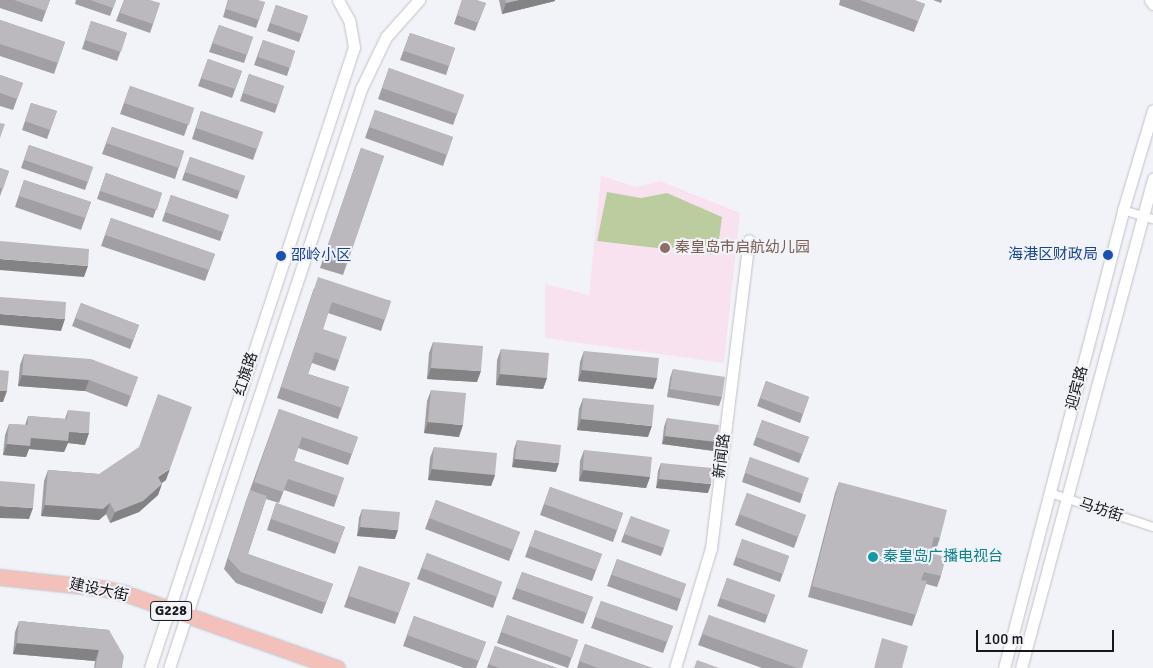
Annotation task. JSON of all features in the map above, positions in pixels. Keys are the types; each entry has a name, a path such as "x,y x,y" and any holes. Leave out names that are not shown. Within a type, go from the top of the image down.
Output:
{"highway":[{"name":"建设大街","path":"0,577 102,588 337,668"}],"main road":[{"name":"红旗路","path":"150,668 354,47 349,20 338,0"},
{"path":"169,668 361,89 386,38 419,0"},
{"path":"1150,0 1153,4"},
{"name":"迎宾路","path":"1004,668 1124,210 1153,110"},
{"name":"迎宾路","path":"1022,668 1066,498 1148,217 1153,179"},
{"name":"新闻路","path":"675,668 711,548 749,240"}],"street":[{"path":"1124,210 1148,217"},
{"name":"马坊街","path":"1050,493 1153,527"}],"shaded area":[{"name":"秦皇岛市启航幼儿园","path":"601,176 637,187 660,181 740,213 724,363 545,338 545,284 589,295"}],"green space":[{"path":"607,192 641,198 667,193 722,217 717,255 597,241"}],"building":[{"path":"14,0 50,0 46,11"},
{"path":"90,0 116,0 113,8"},
{"path":"124,0 150,0 160,3 153,24 120,13"},
{"path":"229,0 258,0 265,2 259,20 226,9"},
{"path":"462,0 477,0 486,3 478,23 457,15"},
{"path":"505,0 519,0 506,3"},
{"path":"860,0 914,0 925,4 918,21"},
{"path":"276,5 308,16 302,34 270,23"},
{"path":"0,20 65,42 58,63 0,44"},
{"path":"91,21 127,33 121,52 85,40"},
{"path":"219,25 253,37 247,55 212,43"},
{"path":"410,33 455,48 449,66 404,51"},
{"path":"263,40 295,51 290,68 258,57"},
{"path":"208,59 242,71 235,89 201,78"},
{"path":"389,68 464,95 457,114 382,88"},
{"path":"249,74 284,86 278,105 243,93"},
{"path":"0,75 23,83 17,99 0,93"},
{"path":"130,86 194,108 189,125 124,103"},
{"path":"31,103 57,111 50,130 25,121"},
{"path":"375,110 453,137 447,155 369,127"},
{"path":"201,111 263,132 257,149 196,128"},
{"path":"0,123 5,124 0,138"},
{"path":"112,127 184,151 179,168 106,143"},
{"path":"29,145 93,167 88,182 24,160"},
{"path":"361,148 384,156 347,264 324,257"},
{"path":"190,157 245,176 240,191 185,172"},
{"path":"0,168 9,171 3,189 0,188"},
{"path":"106,173 162,193 157,210 100,191"},
{"path":"24,180 91,202 85,218 19,196"},
{"path":"171,195 229,215 223,232 165,212"},
{"path":"111,218 215,254 209,270 105,235"},
{"path":"0,241 89,249 88,266 0,259"},
{"path":"318,277 391,301 385,320 332,302 323,329 347,337 339,360 315,352 308,374 349,387 342,408 281,387"},
{"path":"0,297 66,302 65,319 0,314"},
{"path":"81,303 139,325 133,340 75,318"},
{"path":"433,342 483,346 481,371 431,368"},
{"path":"501,349 549,353 547,378 500,374"},
{"path":"584,351 659,358 657,378 582,370"},
{"path":"24,354 91,359 138,377 131,396 89,380 22,375"},
{"path":"673,369 725,377 722,397 670,389"},
{"path":"0,370 9,371 7,391 0,391"},
{"path":"766,381 809,397 803,414 760,398"},
{"path":"431,390 466,393 463,425 428,422"},
{"path":"158,394 192,407 170,469 158,477 162,484 143,501 115,512 110,503 103,509 45,505 48,470 99,474 139,447"},
{"path":"583,398 654,405 652,426 581,419"},
{"path":"279,409 358,437 352,454 302,437 294,461 344,478 338,496 288,479 283,492 254,482"},
{"path":"68,410 90,412 89,433 69,432 68,441 31,438 30,446 7,444 9,424 28,425 28,416 67,419"},
{"path":"667,418 719,425 717,442 665,436"},
{"path":"762,420 809,437 802,454 756,437"},
{"path":"517,440 561,445 559,463 515,459"},
{"path":"434,447 497,453 495,475 432,469"},
{"path":"584,450 652,457 650,477 583,470"},
{"path":"750,457 809,478 803,494 745,473"},
{"path":"661,463 712,468 711,484 659,479"},
{"path":"0,481 35,484 33,508 0,506"},
{"name":"秦皇岛广播电视台","path":"839,482 947,510 940,538 934,537 930,553 946,557 941,576 924,572 921,580 927,581 916,615 812,586"},
{"path":"550,487 623,513 617,530 544,504"},
{"path":"250,490 267,496 248,554 333,584 326,603 241,572 228,558"},
{"path":"747,493 806,515 798,537 739,514"},
{"path":"436,500 520,532 513,550 429,518"},
{"path":"276,503 345,527 339,543 271,519"},
{"path":"362,509 400,512 398,530 360,527"},
{"path":"631,516 670,530 664,548 624,534"},
{"path":"535,530 602,554 596,570 529,546"},
{"path":"742,539 789,556 783,574 736,557"},
{"path":"427,553 502,582 497,597 422,568"},
{"path":"617,559 686,584 681,599 612,575"},
{"path":"359,566 410,583 399,613 349,596"},
{"path":"522,572 593,597 587,613 516,588"},
{"path":"727,578 775,595 768,615 720,598"},
{"path":"601,601 673,626 667,642 595,617"},
{"path":"507,615 578,640 572,658 501,632"},
{"path":"709,615 808,650 802,668 797,668 702,634"},
{"path":"414,616 486,642 479,661 407,635"},
{"path":"19,621 109,630 124,656 122,668 95,668 99,650 17,643"},
{"path":"882,638 908,646 902,668 874,668"},
{"path":"585,644 652,668 598,668 579,661"},
{"path":"495,646 557,668 499,668 489,664"},
{"path":"697,660 719,668 694,668"}],"place":[{"name":"秦皇岛市启航幼儿园","path":"665,248"},
{"name":"海港区财政局","path":"1108,255"},
{"name":"邵岭小区","path":"281,256"},
{"name":"秦皇岛广播电视台","path":"873,557"}]}
